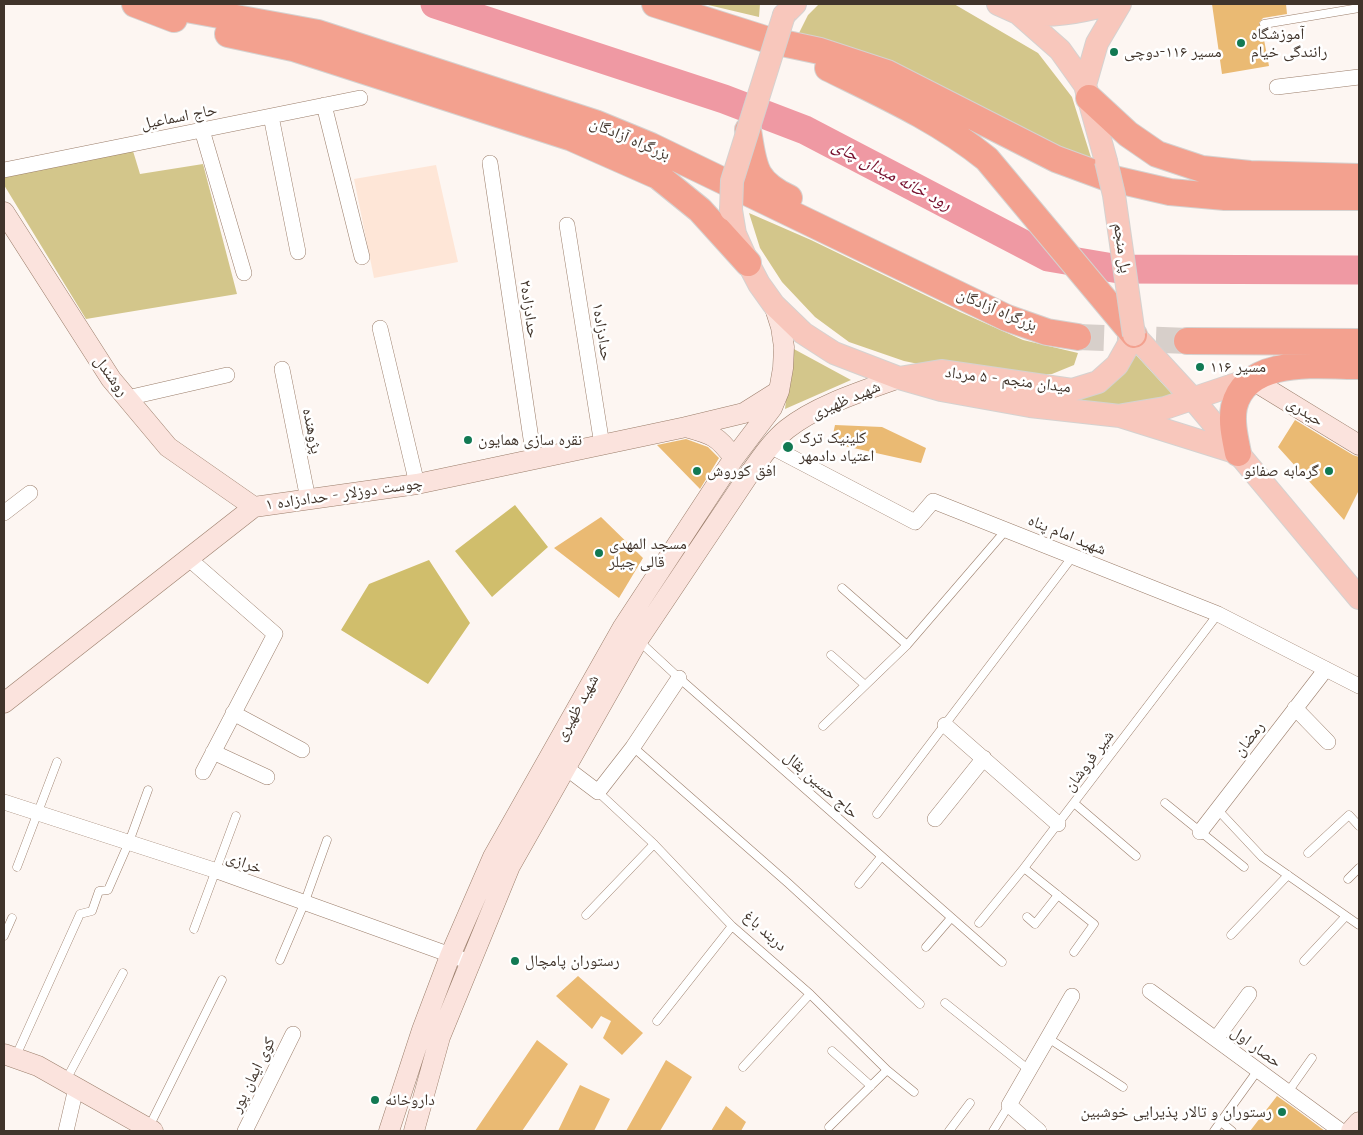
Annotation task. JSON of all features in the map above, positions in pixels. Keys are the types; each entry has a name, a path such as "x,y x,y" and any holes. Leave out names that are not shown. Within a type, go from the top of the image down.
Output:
{"highway":[{"path":"135,4 193,26 293,48 572,138 658,176 700,210 748,263"},
{"name":"بزرگراه آزادگان","path":"159,4 318,33 595,123 651,146 1007,318 1047,332 1078,337 1028,311 774,191 762,181 753,163 748,130"},
{"path":"655,4 768,40 820,51 887,73 1056,158 1106,177 1170,192 1225,197 1359,197"},
{"path":"768,40 907,106 963,140 988,159 1134,335"},
{"path":"1087,91 1128,134 1157,154 1202,169 1250,174 1359,177"},
{"path":"1187,341 1359,342"},
{"path":"1238,453 1233,430 1234,408 1238,394 1251,379 1269,371 1359,366"}],"main road":[{"path":"1008,8 1039,16 1062,14 1111,4"},
{"path":"1087,91 1097,43 1120,4"},
{"path":"787,8 732,181 731,210 735,234 759,284 774,305 803,333 834,353 899,378 941,390 1030,406 1120,416 1238,453"},
{"path":"1008,8 1060,50 1087,91"},
{"name":"پل منجم","path":"1087,91 1114,195 1134,335"},
{"name":"روشندل","path":"4,212 111,379 168,447 254,507"},
{"name":"شهید ظهیری","path":"389,1131 422,1030 450,956 493,857 558,761 630,633 734,458 772,408 779,391 784,347 781,326 774,305"},
{"path":"1134,335 1192,398 1359,598"},
{"name":"میدان منجم - ۵ مرداد","path":"899,378 941,371 1072,390 1098,382 1117,365 1134,335"},
{"name":"شهید ظهیری","path":"630,633 770,446 788,429 809,415 899,378"},
{"path":"1120,416 1165,408 1251,379"},
{"name":"حیدری","path":"1251,379 1359,445"},
{"name":"چوست دوزلار - حدادزاده ۱","path":"4,702 254,507 417,484 686,427 744,413 779,391"},
{"path":"686,427 705,432 722,442 734,458"},
{"name":"شهید ظهیری","path":"414,1131 440,1037 510,866 558,761"},
{"path":"10,1056 38,1066 151,1130"},
{"path":"1351,1131 1359,1122"}],"street":[{"path":"1277,87 1359,77"},
{"name":"حاج اسماعیل","path":"4,170 360,98"},
{"path":"324,105 362,257"},
{"path":"271,116 298,252"},
{"path":"202,130 244,272"},
{"name":"حدادزاده۲","path":"490,163 534,459"},
{"name":"حدادزاده۱","path":"567,225 602,445"},
{"path":"380,328 417,484"},
{"name":"پژوهنده","path":"282,369 308,499"},
{"path":"127,398 227,375"},
{"name":"شهید امام پناه","path":"770,446 915,522 934,501 1218,614 1359,686"},
{"path":"4,513 30,493"},
{"path":"188,558 275,634 202,772"},
{"name":"رمضان","path":"1200,832 1326,669"},
{"path":"598,792 633,747 679,678"},
{"path":"1296,708 1328,742"},
{"path":"233,713 302,750"},
{"path":"945,725 1058,824"},
{"path":"213,752 267,777"},
{"path":"935,819 984,758"},
{"name":"دربند باغ","path":"558,761 598,792"},
{"name":"خرازی","path":"4,802 217,871 304,904 470,962"},
{"name":"حصار اول","path":"1150,991 1341,1131"},
{"path":"1216,1039 1249,994"},
{"path":"1039,1131 1009,1105 1072,996"},
{"name":"کوی ایمان پور","path":"245,1131 293,1034"},
{"path":"66,1131 71,1085"}],"lane":[{"path":"1264,24 1359,8"},
{"path":"823,726 907,646 1006,530"},
{"path":"878,814 1073,556"},
{"path":"842,588 907,646"},
{"name":"شیر فروشان","path":"979,923 1024,868 1218,614"},
{"name":"حاج حسین بقال","path":"630,633 881,857 1002,962"},
{"path":"831,655 865,686"},
{"path":"633,747 788,883 920,1004"},
{"path":"17,867 57,762"},
{"path":"10,1056 80,914 92,910 99,891 108,890 129,842 148,790"},
{"name":"دربند باغ","path":"598,792 654,844 732,926 810,994 888,1070 914,1092"},
{"path":"1074,803 1136,856"},
{"path":"1165,803 1244,867"},
{"path":"1217,809 1262,857 1359,926"},
{"path":"1308,853 1349,815 1359,826"},
{"path":"194,929 236,816"},
{"path":"280,960 304,904 327,840"},
{"path":"586,916 654,844"},
{"path":"858,884 881,857"},
{"path":"1024,868 1094,924 1074,952"},
{"path":"1348,879 1359,868"},
{"path":"1231,935 1288,875"},
{"path":"1027,917 1036,924 1058,895"},
{"path":"1304,961 1346,916"},
{"path":"4,936 12,918"},
{"path":"926,947 951,918"},
{"path":"657,1021 732,926"},
{"path":"71,1085 123,973"},
{"path":"151,1130 222,980"},
{"path":"743,1067 810,994"},
{"path":"945,1003 1029,1070"},
{"path":"1048,1038 1123,1086"},
{"path":"832,1051 871,1086"},
{"path":"1288,1092 1312,1058"},
{"path":"829,1127 888,1070"},
{"path":"1214,1131 1258,1070"},
{"path":"949,1131 970,1103"},
{"path":"993,1131 1009,1105"},
{"path":"1220,1122 1232,1131"}],"shaded area":[{"path":"704,4 760,4 759,17"},
{"path":"819,4 954,4 1038,53 1072,97 1094,167 797,37 808,15"},
{"path":"133,151 140,174 203,164 237,294 86,319 4,185 4,175"},
{"path":"436,165 458,262 374,278 354,179"},
{"path":"749,213 811,240 960,312 1023,340 1078,353 1074,365 1052,374 992,379 904,361 849,342 815,317 782,282 760,248"},
{"path":"792,348 851,380 785,409"},
{"path":"1136,355 1172,394 1146,402 1122,405 1110,405 1071,398 1098,389"},
{"path":"515,505 548,547 492,597 455,551"},
{"path":"429,560 470,623 428,684 341,630 369,584"}],"building":[{"name":"آموزشگاه رانندگی خیام","path":"1212,4 1286,4 1287,14 1263,18 1259,23 1262,29 1269,66 1222,74"},
{"name":"گرمابه صفانو","path":"1295,420 1359,457 1359,490 1344,520 1278,447"},
{"path":"835,425 882,427 926,448 921,463 831,443"},
{"name":"افق کوروش","path":"686,439 708,447 719,458 700,489 657,445"},
{"name":"مسجد المهدی قالی چیلر","path":"601,517 643,558 619,598 554,548"},
{"path":"578,976 643,1033 622,1055 603,1038 611,1021 601,1016 592,1029 556,996"},
{"path":"537,1040 568,1064 522,1131 475,1131"},
{"path":"666,1060 692,1077 660,1131 626,1131"},
{"path":"580,1085 610,1099 594,1131 558,1131"},
{"name":"رستوران و تالار پذیرایی خوشبین","path":"1277,1096 1294,1108 1325,1131 1250,1131"},
{"path":"726,1106 746,1122 741,1131 711,1131"}],"waterway":[{"name":"رود خانه میدان چای","path":"435,4 724,99 805,130 1048,257 1119,269 1359,270"}],"tunnel":[{"path":"1078,337 1187,341"}],"place":[{"name":"آموزشگاه رانندگی خیام","path":"1241,43"},
{"name":"مسیر ۱۱۶-دوچی","path":"1114,52"},
{"name":"مسیر ۱۱۶","path":"1200,367"},
{"name":"نقره سازی همایون","path":"468,440"},
{"name":"کلینیک ترک اعتیاد دادمهر","path":"788,447"},
{"name":"افق کوروش","path":"697,471"},
{"name":"گرمابه صفانو","path":"1329,471"},
{"name":"مسجد المهدی قالی چیلر","path":"599,553"},
{"name":"رستوران پامچال","path":"515,961"},
{"name":"داروخانه","path":"375,1100"},
{"name":"رستوران و تالار پذیرایی خوشبین","path":"1282,1112"}]}
